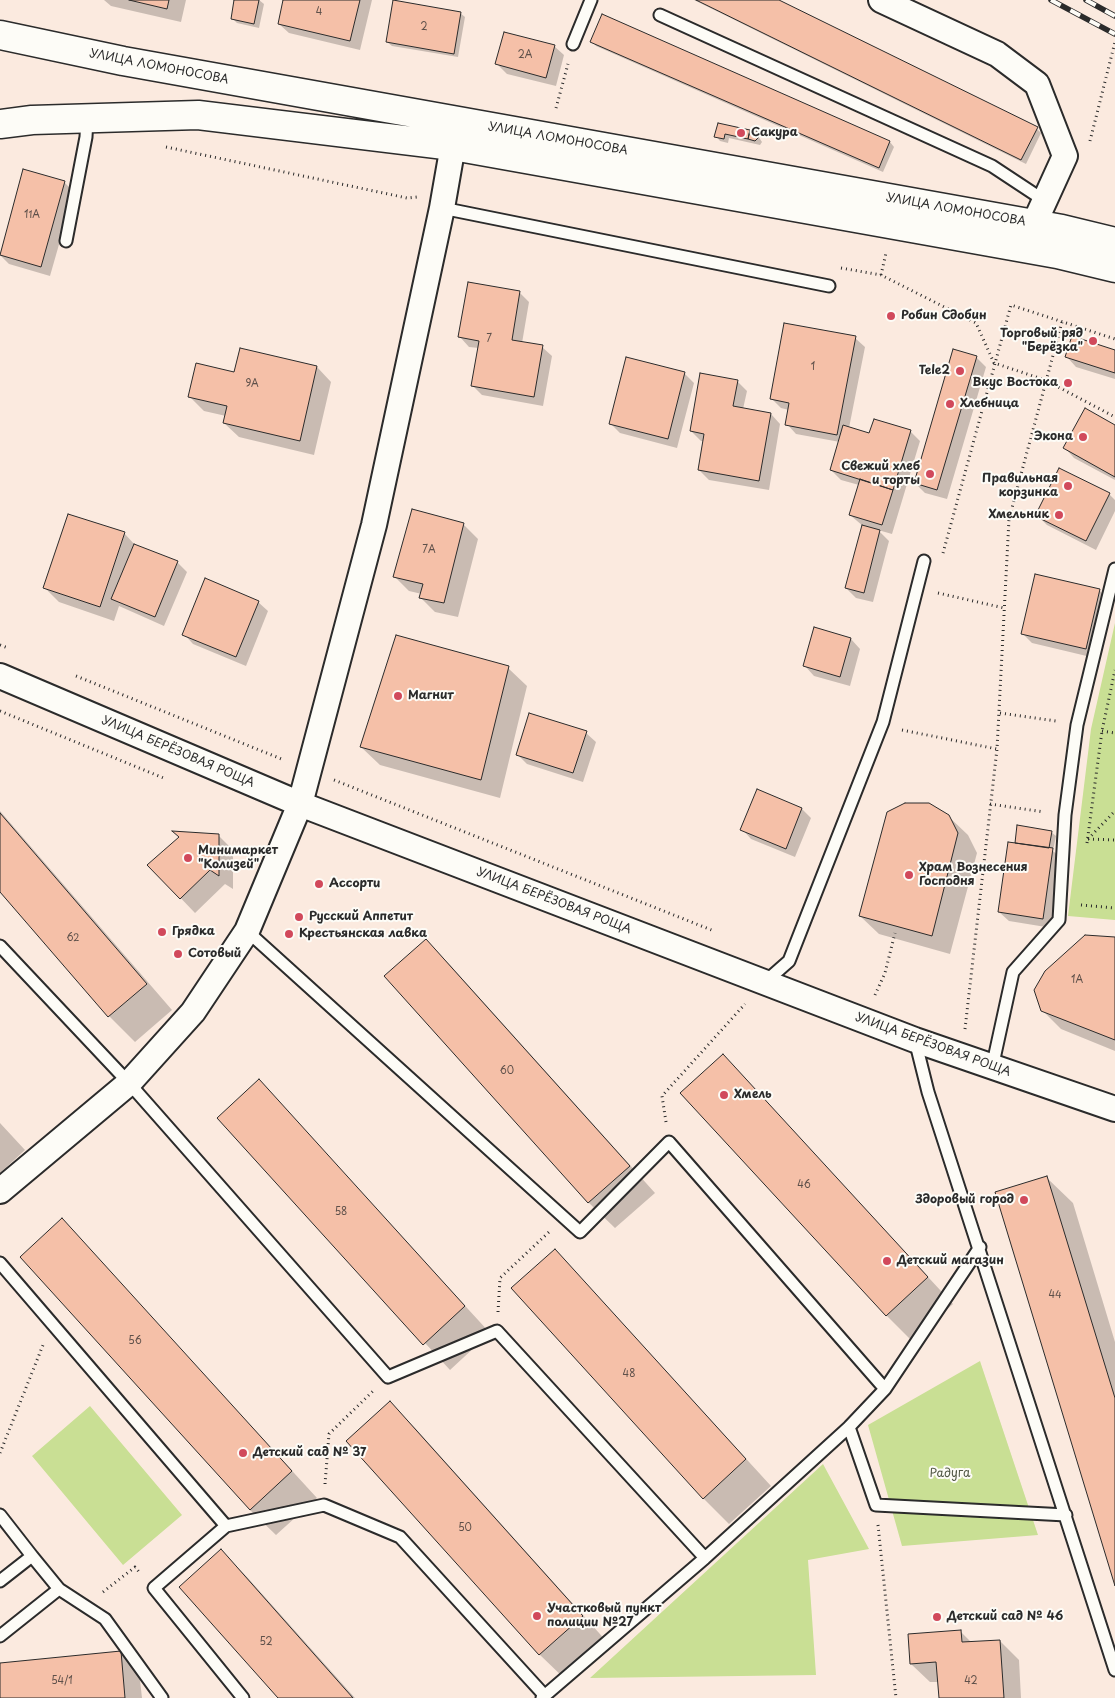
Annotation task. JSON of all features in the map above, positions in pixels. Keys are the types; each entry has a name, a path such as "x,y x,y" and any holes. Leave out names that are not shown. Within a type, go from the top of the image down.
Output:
{"main road":[{"name":"УЛИЦА ЛОМОНОСОВА","path":"0,35 455,133 1057,254 1115,268"},
{"path":"0,124 87,118 198,115 455,133"},
{"name":"УЛИЦА ЛОМОНОСОВА","path":"455,133 1040,212 1115,242"}],"street":[{"path":"881,0 997,54 1037,84 1065,156 1040,212"},
{"path":"0,1191 129,1083 194,1012 247,931 300,804 374,525 442,208 455,133"},
{"name":"УЛИЦА БЕРЁЗОВАЯ РОЩА","path":"0,676 300,804 915,1040 1115,1109"}],"lane":[{"path":"573,44 591,0"},
{"path":"660,15 992,166 1040,212"},
{"path":"66,241 86,138 87,118"},
{"path":"442,208 829,286"},
{"path":"764,983 789,960 883,722 924,561"},
{"path":"992,1068 1013,972 1059,920 1065,815 1077,725 1115,569"},
{"path":"247,931 580,1232 669,1142 885,1389"},
{"path":"0,946 129,1083 388,1377 496,1331 705,1558"},
{"path":"915,1040 928,1092 980,1247 1115,1670"},
{"path":"243,1698 154,1588 226,1526 324,1505 400,1537 544,1697 705,1558 849,1427 885,1389 980,1247"},
{"path":"0,1263 226,1526"},
{"path":"849,1427 876,1505 1066,1515"},
{"path":"0,1514 59,1589 105,1618 162,1698"},
{"path":"0,1581 32,1556"},
{"path":"0,1636 59,1589"}],"path":[{"path":"1088,147 1115,42"},
{"path":"554,114 573,44"},
{"path":"1115,339 1011,305 994,364 1045,380 1115,417"},
{"path":"955,1029 964,1033 997,749 1009,519 1062,322"},
{"path":"932,592 1004,608"},
{"path":"0,645 9,649"},
{"path":"1086,849 1102,731 1115,670"},
{"path":"73,674 715,931"},
{"path":"0,711 171,782"},
{"path":"1000,713 1077,725"},
{"path":"895,729 997,749"},
{"path":"1102,731 1115,733"},
{"path":"990,804 1065,815"},
{"path":"1087,840 1115,811"},
{"path":"1087,840 1115,840"},
{"path":"1080,895 1079,904 1115,908"},
{"path":"875,996 885,973 895,933"},
{"path":"669,1142 662,1096 764,983"},
{"path":"866,992 884,1000"},
{"path":"496,1331 500,1278 549,1232 580,1232"},
{"path":"0,1453 52,1324"},
{"path":"324,1505 329,1434 388,1377"},
{"path":"876,1505 896,1698"},
{"path":"85,1605 135,1567 154,1588"}],"green space":[{"path":"1115,623 1115,920 1068,916 1091,729"},
{"name":"Радуга","path":"980,1361 1038,1535 902,1546 868,1425"},
{"path":"90,1406 182,1515 123,1565 32,1456"},
{"path":"823,1464 869,1549 808,1560 816,1675 590,1678"}],"building":[{"path":"129,0 169,0 167,9"},
{"path":"234,0 259,0 254,24 231,19"},
{"path":"283,0 360,0 350,41 278,24"},
{"path":"393,0 461,12 454,54 386,42"},
{"path":"696,0 779,0 1038,127 1021,160"},
{"path":"602,14 890,141 879,168 590,42"},
{"path":"504,32 555,45 546,78 495,64"},
{"path":"718,123 750,130 748,139 725,134 724,139 714,137"},
{"path":"750,130 757,131 759,137 755,141 748,139"},
{"path":"23,169 65,181 41,267 0,255"},
{"path":"468,282 520,291 512,340 543,345 534,397 471,386 479,341 458,337"},
{"path":"784,323 856,336 837,435 785,425 789,403 770,399"},
{"path":"1072,336 1115,350 1115,373 1065,357"},
{"path":"240,348 317,366 300,441 223,423 227,406 188,397 196,363 234,372"},
{"path":"953,349 977,356 937,490 914,483"},
{"path":"626,357 685,372 668,439 609,424"},
{"path":"700,373 738,380 733,406 771,413 759,481 698,470 704,434 690,431"},
{"path":"1085,408 1115,425 1115,477 1063,448"},
{"path":"874,419 911,430 893,490 830,470 843,425 869,433"},
{"path":"1059,468 1110,493 1086,541 1035,516"},
{"path":"860,479 893,490 882,525 849,515"},
{"path":"412,509 464,523 444,603 419,598 423,584 393,577"},
{"path":"68,514 125,532 100,607 43,588"},
{"path":"862,525 880,530 864,593 845,588"},
{"path":"134,544 178,561 155,617 111,599"},
{"path":"1035,574 1100,589 1086,649 1021,634"},
{"path":"205,578 259,601 236,657 182,635"},
{"path":"814,627 851,638 840,677 803,666"},
{"path":"396,635 509,666 481,780 360,747"},
{"path":"529,713 587,731 573,773 516,755"},
{"path":"757,789 802,808 786,849 740,830"},
{"name":"Храм Вознесения Господня","path":"905,803 929,803 949,815 958,833 932,936 859,916 887,812"},
{"path":"0,813 147,984 108,1017 0,892"},
{"path":"1017,825 1052,831 1049,848 1015,843"},
{"name":"Минимаркет \"Колизей\"","path":"172,831 219,834 219,876 210,870 180,899 147,865 179,837"},
{"path":"1008,842 1053,848 1043,919 998,912"},
{"path":"1085,935 1115,937 1115,1040 1041,1011 1034,990 1045,971"},
{"path":"426,939 630,1166 588,1203 384,976"},
{"path":"723,1054 928,1277 886,1316 680,1093"},
{"path":"259,1079 465,1306 423,1345 217,1118"},
{"path":"1047,1176 1115,1398 1115,1586 995,1192"},
{"path":"62,1218 292,1471 250,1510 20,1257"},
{"path":"555,1249 746,1459 703,1499 511,1288"},
{"path":"390,1401 583,1616 539,1655 346,1441"},
{"path":"221,1549 353,1698 278,1698 179,1587"},
{"path":"961,1630 962,1642 1000,1640 1004,1698 939,1698 936,1662 910,1664 908,1634"},
{"path":"121,1651 125,1698 0,1698 0,1663"}],"railway":[{"path":"1051,0 1115,34"},
{"path":"1086,0 1115,16"}],"place":[{"name":"Сакура","path":"741,133"},
{"name":"Робин Сдобин","path":"891,316"},
{"name":"Торговый ряд \"Берёзка\"","path":"1093,341"},
{"name":"Tele2","path":"960,371"},
{"name":"Вкус Востока","path":"1068,383"},
{"name":"Хлебница","path":"950,404"},
{"name":"Экона","path":"1083,437"},
{"name":"Свежий хлеб и торты","path":"930,474"},
{"name":"Правильная корзинка","path":"1068,486"},
{"name":"Хмельник","path":"1059,515"},
{"name":"Магнит","path":"398,696"},
{"name":"Минимаркет \"Колизей\"","path":"188,858"},
{"name":"Храм Вознесения Господня","path":"909,875"},
{"name":"Ассорти","path":"319,884"},
{"name":"Русский Аппетит","path":"299,917"},
{"name":"Грядка","path":"162,932"},
{"name":"Крестьянская лавка","path":"289,934"},
{"name":"Сотовый","path":"178,954"},
{"name":"Хмель","path":"724,1095"},
{"name":"Здоровый город","path":"1024,1200"},
{"name":"Детский магазин","path":"887,1261"},
{"name":"Детский сад № 37","path":"243,1453"},
{"name":"Участковый пункт полиции №27","path":"537,1616"},
{"name":"Детский сад № 46","path":"937,1617"}]}
